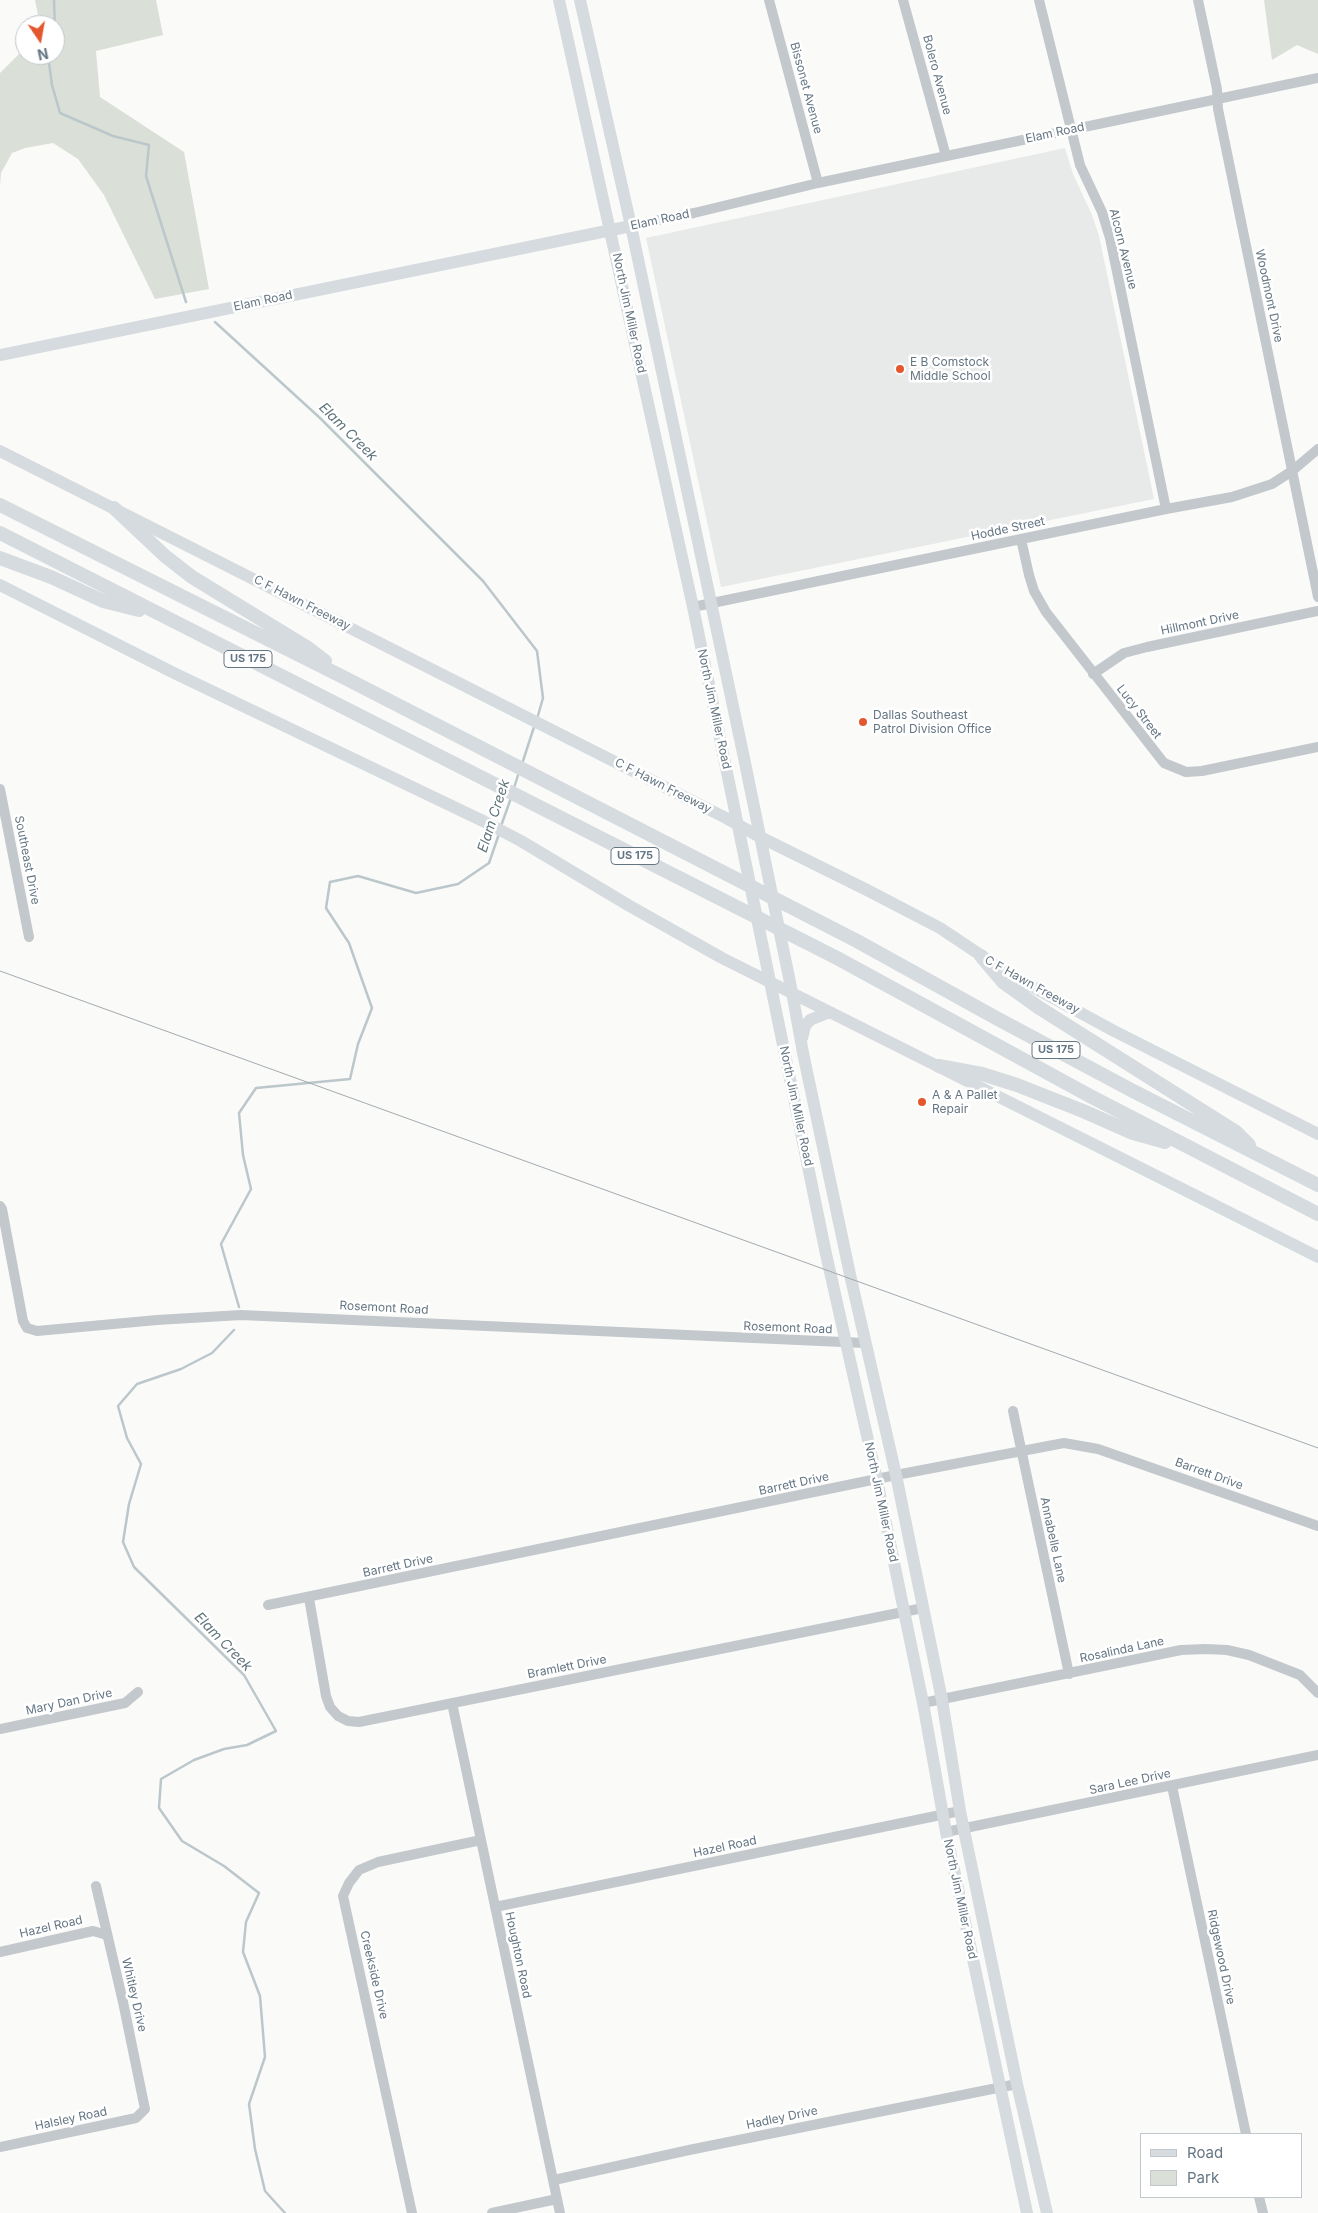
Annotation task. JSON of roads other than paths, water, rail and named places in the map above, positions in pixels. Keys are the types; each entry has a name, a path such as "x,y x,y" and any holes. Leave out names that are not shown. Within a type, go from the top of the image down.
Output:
{"highway":[{"name":"US 175","path":"0,505 347,679 857,941 998,1020 1318,1185"},
{"path":"114,508 158,549 192,576 308,648 347,679"},
{"name":"US 175","path":"0,533 838,958 996,1046 1318,1214"},
{"path":"0,558 51,577 103,601 164,617"},
{"path":"981,956 1003,982 1073,1030 1236,1132 1259,1154"},
{"path":"939,1066 982,1074 1017,1085 1133,1133 1193,1150"}],"main road":[{"name":"North Jim Miller Road","path":"559,0 693,608 826,1254 877,1480 946,1832 1027,2213"},
{"name":"North Jim Miller Road","path":"580,0 744,758 803,1053 865,1343 896,1475 942,1700 960,1811 1017,2084 1047,2213"},
{"name":"Elam Road","path":"0,355 630,226"},
{"path":"648,398 666,395"},
{"name":"C F Hawn Freeway","path":"0,451 932,924 1009,974 1114,1032 1318,1134"},
{"path":"664,479 683,475"},
{"path":"0,585 174,673 483,821 521,841 687,939 1318,1257"},
{"path":"710,690 728,686"},
{"path":"725,763 744,758"},
{"path":"803,1053 802,1036 805,1026 817,1016 832,1013"}],"street":[{"name":"Bissonet Avenue","path":"769,0 818,183"},
{"name":"Bolero Avenue","path":"904,0 946,156"},
{"name":"Alcorn Avenue","path":"1039,0 1080,165 1102,212 1110,238 1166,509"},
{"name":"Woodmont Drive","path":"1198,0 1217,89 1218,109 1318,597"},
{"name":"Elam Road","path":"630,226 694,213 818,183 1318,78"},
{"name":"Hodde Street","path":"693,608 1248,493 1272,484 1292,471 1318,449"},
{"name":"Lucy Street","path":"1021,539 1034,591 1046,612 1164,763 1186,772 1202,771 1318,747"},
{"name":"Hillmont Drive","path":"1093,674 1124,653 1318,611"},
{"name":"Southeast Drive","path":"0,789 28,937"},
{"name":"Rosemont Road","path":"0,1206 2,1208 22,1321 27,1328 37,1331 156,1320 240,1315 865,1343"},
{"name":"Annabelle Lane","path":"1013,1411 1020,1452 1069,1674"},
{"name":"Barrett Drive","path":"268,1606 896,1475 1064,1443 1098,1449 1318,1526"},
{"name":"Bramlett Drive","path":"308,1598 326,1696 330,1707 338,1716 348,1722 359,1722 923,1608"},
{"name":"Rosalinda Lane","path":"922,1703 1182,1650 1227,1650 1249,1655 1300,1675 1318,1693"},
{"name":"Mary Dan Drive","path":"0,1729 125,1703 138,1692"},
{"name":"Houghton Road","path":"452,1703 560,2213"},
{"name":"Sara Lee Drive","path":"946,1832 1318,1755"},
{"name":"Ridgewood Drive","path":"1172,1786 1246,2133"},
{"name":"Hazel Road","path":"495,1907 960,1811"},
{"name":"Creekside Drive","path":"412,2213 344,1896 349,1883 359,1870 378,1862 481,1840"},
{"name":"Whitley Drive","path":"96,1886 145,2109"},
{"name":"Hazel Road","path":"0,1952 93,1931 107,1935"},
{"name":"Hadley Drive","path":"554,2180 699,2148 1017,2084"},
{"name":"Halsley Road","path":"0,2147 136,2118 145,2109"},
{"path":"1259,2198 1262,2213"},
{"path":"492,2213 557,2199"}],"waterway":[{"name":"Elam Creek","path":"54,0 54,15"},
{"name":"Elam Creek","path":"49,65 52,85 60,113 113,136 149,145 146,176 186,302"},
{"name":"Elam Creek","path":"215,322 320,418 483,581 537,651 543,698 537,719"},
{"name":"Elam Creek","path":"522,764 534,727"},
{"name":"Elam Creek","path":"514,788 519,772"},
{"name":"Elam Creek","path":"501,826 511,798"},
{"name":"Elam Creek","path":"239,1307 221,1244 251,1189 243,1155 239,1113 256,1088 350,1079 358,1044 372,1008 349,943 326,908 330,882 358,876 416,893 458,884 489,863 499,834"},
{"name":"Elam Creek","path":"234,1330 212,1353 181,1369 137,1384 118,1406 127,1438 141,1464 129,1504 123,1542 134,1567 244,1675 276,1731 247,1745 224,1749 194,1760 161,1779 159,1808 182,1841 224,1866 259,1893 246,1922 243,1952 260,1996 265,2057 249,2104 255,2149 265,2191 285,2213"}],"tram line":[{"path":"0,971 1318,1448"}],"place":[{"name":"E B Comstock Middle School","path":"900,369"},
{"name":"Dallas Southeast Patrol Division Office","path":"863,722"},
{"name":"A & A Pallet Repair","path":"922,1102"}]}
